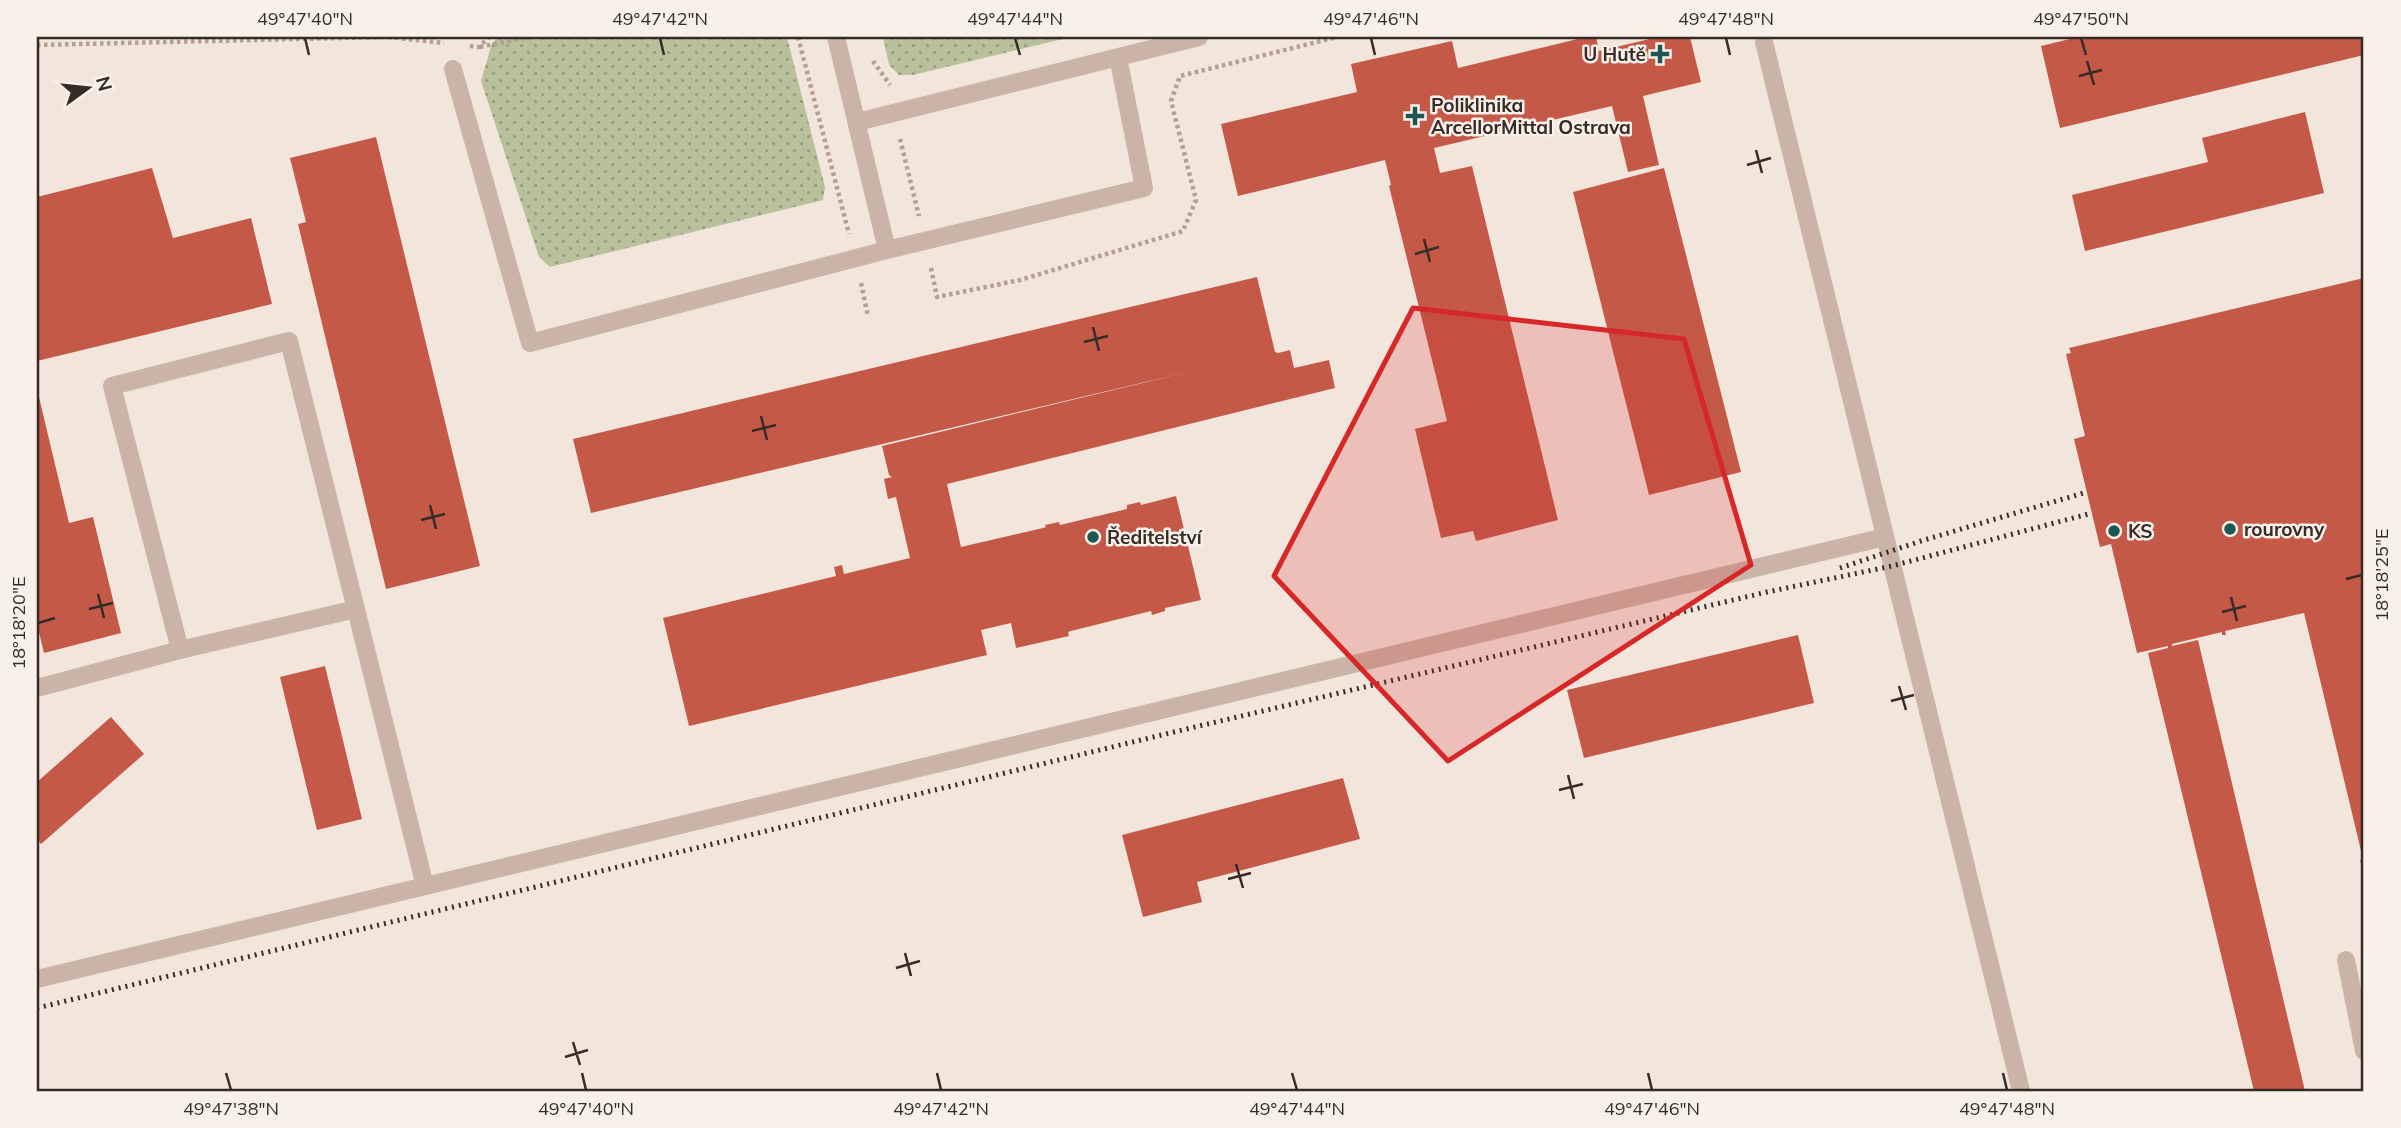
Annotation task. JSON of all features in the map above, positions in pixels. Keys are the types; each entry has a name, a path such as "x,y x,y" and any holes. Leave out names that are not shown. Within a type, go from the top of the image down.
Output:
{"street":[{"path":"836,37 887,250"},
{"path":"857,122 1199,37"},
{"path":"1763,40 2021,1091"},
{"path":"453,69 530,342 887,250 1144,188 1118,57"},
{"path":"180,650 112,386 289,341 425,886"},
{"path":"37,979 1885,537"},
{"path":"37,688 180,650 356,609"},
{"path":"2346,960 2364,1051"}],"path":[{"path":"37,45 384,37"},
{"path":"479,47 528,37"},
{"path":"798,37 868,316"},
{"path":"894,113 937,297"}],"highlighted area":[{"path":"1413,308 1684,339 1751,565 1448,761 1274,576"}],"green space":[{"path":"499,37 787,37 825,187 823,200 550,267 539,257 481,81 492,43"},
{"path":"883,37 1071,37 913,75 899,75 889,65"}],"building":[{"path":"1586,37 1596,37 1599,51 1658,37 1690,37 1701,82 1643,96 1659,165 1628,172 1612,106 1434,148 1440,173 1472,166 1558,520 1476,541 1473,531 1441,538 1415,429 1447,421 1389,186 1391,185 1385,160 1238,196 1221,124 1357,92 1351,64 1452,41 1458,68"},
{"path":"2078,37 2364,37 2364,55 2060,128 2041,46"},
{"path":"2305,112 2324,193 2085,251 2072,195 2208,162 2202,138"},
{"path":"376,137 480,566 386,589 298,224 306,222 290,158"},
{"path":"152,168 173,238 251,218 272,304 37,361 37,197"},
{"path":"1664,168 1741,472 1649,495 1573,192"},
{"name":"Ředitelství","path":"1257,277 1275,352 1290,350 1294,368 1329,360 1335,388 947,484 961,547 1043,528 1045,525 1059,522 1060,525 1127,509 1127,505 1140,502 1141,505 1176,496 1201,600 1165,608 1165,611 1152,615 1151,611 1071,631 1068,632 1069,636 1016,648 1011,623 981,630 987,655 689,726 663,618 836,576 834,567 842,565 844,574 910,558 896,497 888,499 884,479 892,477 889,475 882,446 1192,371 591,513 573,439"},
{"path":"2364,278 2364,874 2360,860 2363,859 2304,613 2225,631 2226,635 2222,635 2222,632 2172,644 2198,640 2305,1091 2254,1091 2148,653 2168,646 2137,653 2111,544 2100,547 2074,439 2085,436 2066,354 2071,353 2069,348"},
{"path":"38,393 69,523 93,517 121,633 44,653 37,624"},
{"path":"1798,635 1814,703 1584,758 1567,690"},
{"path":"325,666 362,819 317,830 280,677"},
{"path":"111,717 144,754 41,844 37,839 37,782"},
{"path":"1343,778 1360,839 1197,882 1202,902 1143,917 1122,835"}],"railway":[{"path":"1840,568 2087,492"},
{"path":"37,1008 1178,731 1767,592 1892,566 2092,513"}],"place":[{"name":"U Hutě","path":"1660,54"},
{"name":"Poliklinika ArcellorMittal Ostrava","path":"1415,116"},
{"name":"rourovny","path":"2230,529"},
{"name":"KS","path":"2114,531"},
{"name":"Ředitelství","path":"1093,537"}]}
